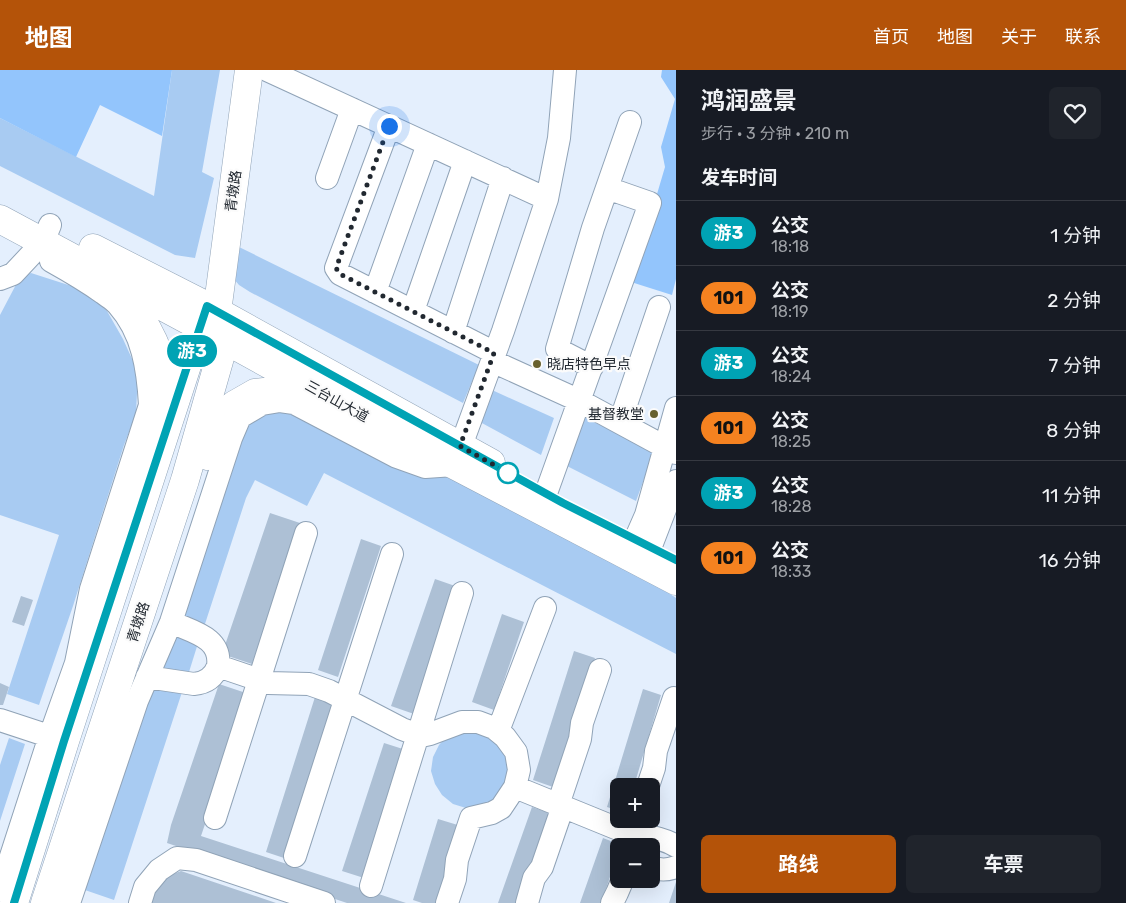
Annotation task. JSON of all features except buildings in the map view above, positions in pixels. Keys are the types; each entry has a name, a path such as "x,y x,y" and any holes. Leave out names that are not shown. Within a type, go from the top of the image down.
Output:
{"main road":[{"name":"青墩路","path":"53,902 125,661 185,480 215,320 249,70"},
{"name":"三台山大道","path":"0,199 46,242"},
{"name":"三台山大道","path":"0,218 46,242 215,320 543,502 640,552 676,581"},
{"path":"46,242 124,298 142,319 156,348 164,372 167,393 162,443"},
{"name":"青墩路","path":"7,892 57,739 162,443 215,320"},
{"name":"三台山大道","path":"215,320 324,394 457,455"},
{"path":"125,661 167,570 193,502 219,425 234,405 255,393 282,390 324,394"},
{"name":"三台山大道","path":"640,552 676,560"}],"street":[{"path":"267,70 547,199"},
{"path":"7,892 53,902 171,622 231,438 240,417 262,404 280,401 294,403 396,457 426,467 457,455 547,199 559,138 565,70"},
{"path":"327,178 352,109"},
{"path":"592,368 557,349 593,228 630,122"},
{"path":"389,126 336,268 340,274 453,332 493,357 580,400 671,450"},
{"path":"375,292 428,144"},
{"path":"413,311 465,161"},
{"path":"453,332 503,178"},
{"path":"543,502 650,203 607,188"},
{"path":"0,232 46,242 88,283 118,304 131,323 143,351 148,377 150,405 91,589 76,663 57,739 2,727"},
{"path":"0,279 13,274 46,242"},
{"path":"620,422 659,307"},
{"path":"640,552 646,515 671,450 676,408"},
{"path":"640,552 676,481"},
{"path":"215,818 306,533"},
{"path":"295,856 392,554"},
{"path":"371,886 462,593"},
{"path":"498,731 545,608"},
{"path":"147,677 194,684 201,683 213,676 218,666 218,651 214,644 208,639 171,622"},
{"path":"218,666 268,683 292,682 308,684 329,691 421,736 462,722 478,722 494,728 505,736 516,752 519,770 515,787 501,808 492,813 471,818 458,860 456,879 447,903"},
{"path":"527,903 534,878 542,867 580,739 582,723 600,670"},
{"path":"651,778 656,751 674,698"},
{"path":"515,787 623,832 638,833 676,846"},
{"path":"140,903 145,887 159,870 177,858 196,860 324,903"},
{"path":"660,869 666,870 676,867"},
{"path":"612,903 619,888"}],"shaded area":[{"path":"0,70 172,70 162,136 100,105 76,157 0,118"},
{"path":"172,70 220,70 202,172 214,178 195,258 175,255 0,166 0,118 154,196"},
{"path":"662,70 676,70 676,279 672,295 631,282 665,167 661,147 675,99 661,77"},
{"path":"239,247 479,365 463,403 239,285 233,278"},
{"path":"31,273 84,290 107,311 123,339 138,372 136,414 124,445 73,606 39,705 7,694 59,535 0,515 0,315 20,277"},
{"path":"492,390 554,418 541,455 480,422"},
{"path":"288,409 467,485 639,573 676,598 676,654 324,473 307,506 255,480 246,498 203,630 179,617 246,425 258,415"},
{"path":"580,415 654,452 636,501 565,465"},
{"path":"176,629 199,640 189,672 161,669"},
{"path":"155,684 183,689 114,900 82,889 149,690"},
{"path":"484,730 509,757 509,781 492,802 480,807 466,808 453,804 442,795 435,784 431,771 433,757 439,745 448,735"},
{"path":"9,738 25,744 0,821 0,765"}],"bus line":[{"name":"游3","path":"14,903 64,741 207,306 563,503 676,560"}],"place":[{"name":"晓店特色早点","path":"537,364"},
{"name":"基督教堂","path":"654,414"}],"route":[{"path":"389,126 336,268 340,274 494,353 460,446 512,475 508,473"}]}
